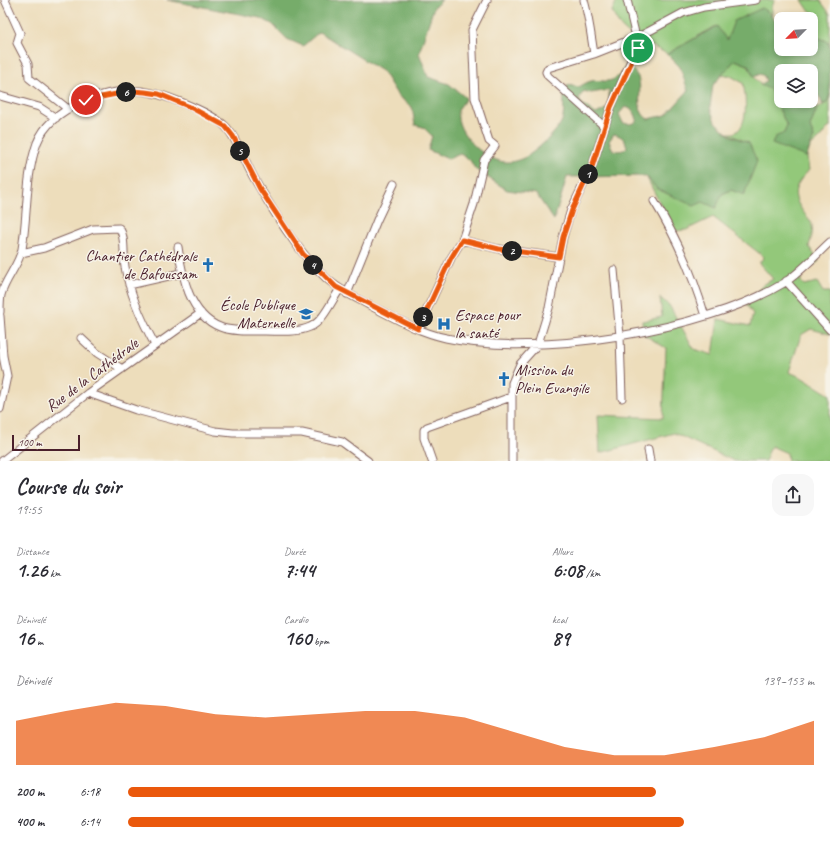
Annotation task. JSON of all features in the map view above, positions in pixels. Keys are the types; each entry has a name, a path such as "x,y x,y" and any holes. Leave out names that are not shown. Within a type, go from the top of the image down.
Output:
{"street":[{"path":"5,0 20,33 17,44 28,64 29,78 68,109"},
{"path":"418,329 451,258 462,240 474,204 484,160 495,146 489,141 475,98 472,30 487,0"},
{"path":"584,0 589,19 594,54"},
{"path":"512,461 511,396 515,371 538,344 549,308 563,237 572,210 592,167 611,107 639,36 626,0"},
{"path":"605,127 555,84 546,72 548,68 552,65 594,54 639,36 690,11 704,7 756,0"},
{"path":"0,312 3,291 21,253 29,185 36,145 43,132 56,118 68,109 86,100 138,91 159,94 216,120 225,126 233,136 255,180 298,248 326,278 347,294 418,329 447,339 487,343 538,344 620,336 705,316 761,295 786,281 830,242"},
{"path":"0,96 39,107 56,118"},
{"path":"347,294 377,220 394,184"},
{"path":"654,201 682,251 705,316"},
{"path":"21,253 44,248 88,231 116,227 122,232 124,259 130,285 143,322 155,345"},
{"path":"462,240 499,249 559,257"},
{"path":"178,247 182,273 190,296 201,313 214,324 227,328 241,330 300,330 310,327 318,322 340,289"},
{"path":"614,270 620,336 622,398"},
{"path":"130,285 182,273"},
{"path":"786,281 830,330"},
{"name":"Rue de la Cathédrale","path":"2,461 88,393 201,313"},
{"path":"0,316 3,356 7,376 0,409"},
{"path":"81,338 97,353 122,369"},
{"path":"88,393 136,410 215,431 233,433 302,433 342,442 368,461"},
{"path":"432,461 424,438 424,430 427,427 511,396"},
{"path":"648,449 650,461"}],"green space":[{"path":"167,0 442,0 434,7 419,53 428,77 449,84 466,98 458,111 458,120 461,129 467,137 474,146 483,153 501,161 511,162 527,156 544,143 554,132 563,117 564,96 568,85 579,87 591,81 612,80 618,77 628,64 638,77 641,111 648,119 666,115 688,91 680,67 667,54 717,26 727,40 734,21 762,8 768,12 774,19 774,56 818,56 818,38 827,41 830,47 830,94 827,103 822,104 818,95 818,64 774,64 774,98 770,89 760,85 766,81 764,76 760,74 754,77 748,65 735,60 713,85 710,107 715,122 729,135 749,143 757,161 744,195 731,190 722,194 716,208 703,202 694,206 657,189 646,176 567,177 554,220 536,194 507,190 475,169 470,160 460,154 448,159 428,150 432,136 423,127 415,125 412,107 398,96 383,72 319,32 303,46 287,39 272,24 260,18","holes":["609,90 609,107 596,114 581,103 579,98 584,91 591,93","625,107 633,111 637,120 636,122 629,124 623,123 619,114","614,134 623,138 627,147 625,149 619,151 613,150 609,141"]},
{"path":"617,0 775,0 772,6 772,15 769,11 727,41 716,26 667,54 635,38 622,27 616,20 612,11"},
{"path":"802,0 820,0 830,14 830,47 827,41 818,38 818,12 812,12 808,9"},
{"path":"735,60 748,65 756,80 770,89 774,98 774,108 779,108 787,126 784,133 805,157 814,137 810,127 817,108 827,103 830,94 830,127 810,147 807,157 809,170 797,186 795,195 804,213 811,222 813,231 809,247 819,261 801,274 801,282 804,285 817,282 823,292 830,292 830,334 811,329 801,335 789,372 801,377 830,395 830,461 788,461 787,453 771,446 765,461 734,461 674,433 600,453 598,415 663,418 666,348 643,334 642,321 662,317 660,298 669,305 694,349 713,355 718,319 750,326 753,314 746,304 763,285 773,279 759,263 764,257 713,217 686,230 674,231 646,176 657,189 722,194 731,190 745,195 749,143 727,133 734,133 739,130 742,125 745,111 743,83 729,75 720,76"},
{"path":"779,108 817,108 810,127 814,137 806,157 772,144 775,137 784,133 787,126"}],"place":[{"name":"Chantier Cathédrale de Bafoussam","path":"208,265"},
{"name":"École Publique Maternelle","path":"306,314"},
{"name":"Espace pour la santé","path":"444,324"},
{"name":"Mission du Plein Evangile","path":"504,379"}],"route":[{"path":"86,100 132,91 159,94 190,107 225,126 233,136 242,157 260,189 303,254 336,287 347,294 418,329 451,258 462,240 499,249 559,257 563,237 576,199 592,167 611,107 638,48"}]}
